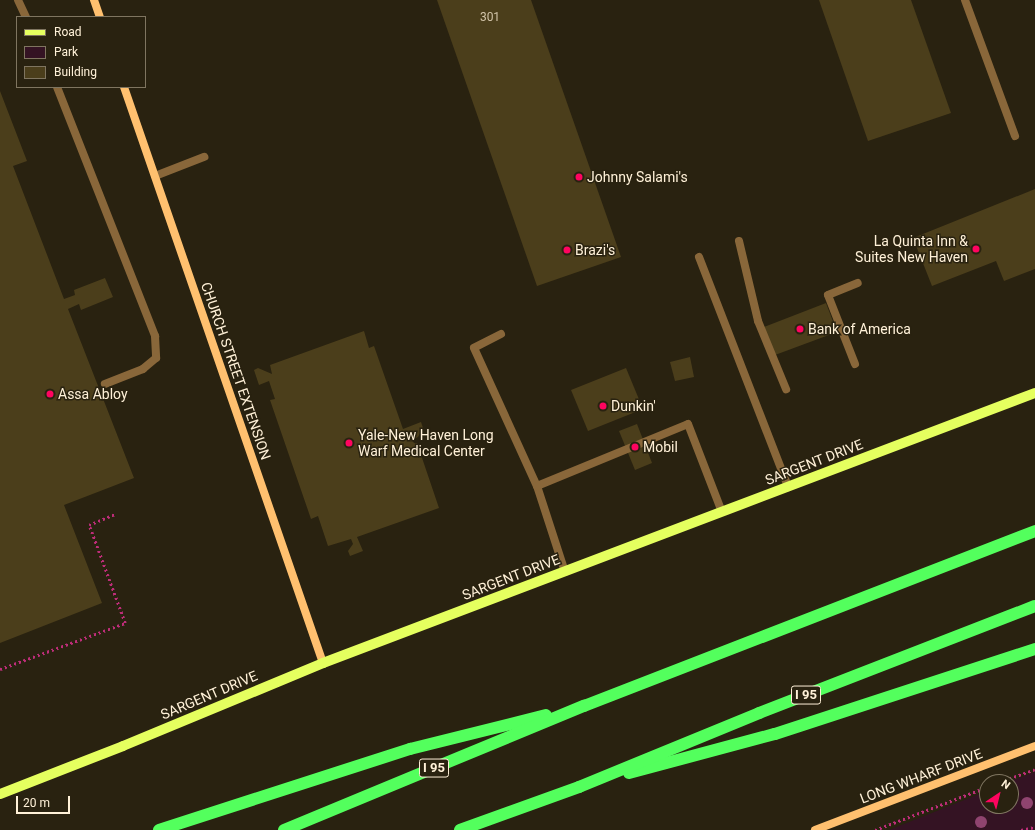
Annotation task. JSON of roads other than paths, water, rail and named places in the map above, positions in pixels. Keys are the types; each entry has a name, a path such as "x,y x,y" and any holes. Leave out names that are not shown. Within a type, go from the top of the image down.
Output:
{"highway":[{"name":"I 95","path":"284,830 584,706 1035,531"},
{"name":"I 95","path":"460,830 579,787 759,713 1035,606"},
{"path":"579,787 774,734 1035,649"},
{"path":"159,830 410,749 584,706"}],"main road":[{"path":"94,0 100,16"},
{"name":"CHURCH STREET EXTENSION","path":"124,88 323,663"},
{"name":"SARGENT DRIVE","path":"0,794 123,746 323,663 1035,393"},
{"name":"LONG WHARF DRIVE","path":"815,830 1035,746"}],"lane":[{"path":"18,0 26,16"},
{"path":"965,0 1015,136"},
{"path":"57,88 155,336 156,358 143,369 105,384"},
{"path":"155,176 204,157"},
{"path":"739,240 758,321 786,389"},
{"path":"699,257 788,487"},
{"path":"855,364 828,295 858,283"},
{"path":"502,334 474,348 537,486 565,572"},
{"path":"537,486 688,424 722,512"}],"place":[{"name":"Johnny Salami's","path":"579,177"},
{"name":"La Quinta Inn & Suites New Haven","path":"976,249"},
{"name":"Brazi's","path":"567,250"},
{"name":"Bank of America","path":"800,329"},
{"name":"Assa Abloy","path":"50,394"},
{"name":"Dunkin'","path":"603,406"},
{"name":"Yale-New Haven Long Warf Medical Center","path":"349,443"},
{"name":"Mobil","path":"635,447"}]}
